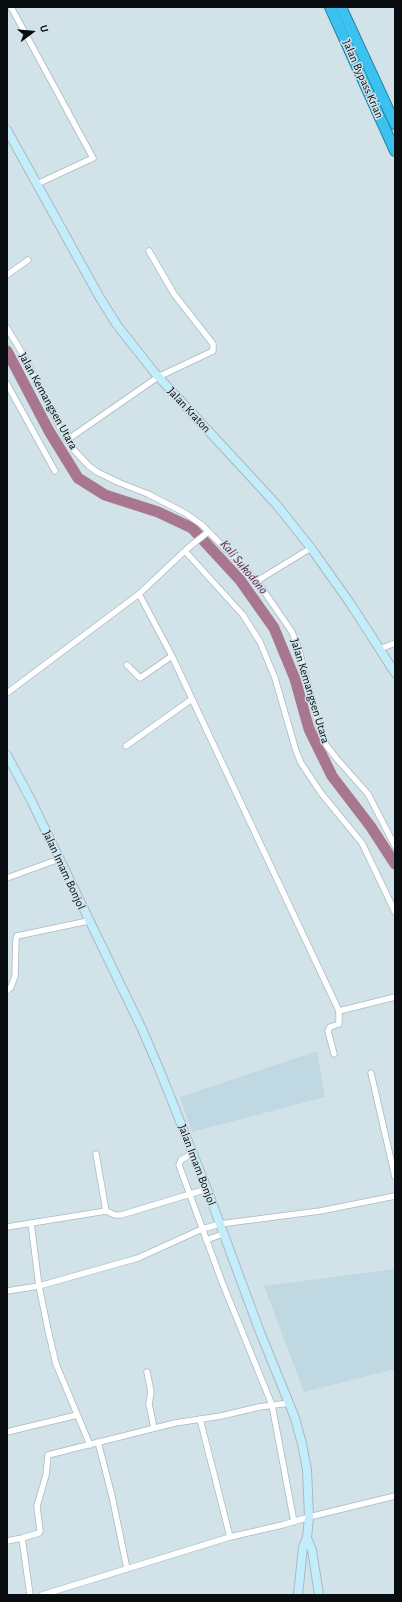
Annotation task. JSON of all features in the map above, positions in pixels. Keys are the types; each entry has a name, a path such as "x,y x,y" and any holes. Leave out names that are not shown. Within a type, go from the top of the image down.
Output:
{"highway":[{"name":"Jalan Bypass Krian","path":"330,7 395,151"},
{"name":"Jalan Bypass Krian","path":"342,7 395,124"}],"main road":[{"name":"Jalan Kraton","path":"7,130 108,312 158,377 276,504 311,548 395,673"},
{"name":"Jalan Imam Bonjol","path":"7,755 10,767 59,859 142,1029 193,1153 289,1403 302,1444 307,1470 309,1517 307,1538 312,1550 319,1595"},
{"path":"298,1595 303,1548 307,1538"}],"street":[{"path":"11,7 93,158 37,184"},
{"path":"68,440 158,377 212,352 214,347 213,344 174,294 149,251"},
{"path":"7,275 28,260"},
{"name":"Jalan Kemangsen Utara","path":"7,328 24,356 50,410 80,458 93,470 168,503 196,520 206,534 257,581 292,632 299,650 319,727 326,745 337,760 368,794 395,846"},
{"path":"7,384 55,471"},
{"path":"7,693 139,594 206,534"},
{"path":"257,581 311,548"},
{"path":"187,550 243,615 260,642 275,678 294,747 301,763 321,793 362,843 394,910"},
{"path":"139,594 172,656 340,1011 339,1024 329,1028 328,1031 334,1054"},
{"path":"380,649 395,643"},
{"path":"127,665 140,678 172,656"},
{"path":"126,746 192,700"},
{"path":"7,878 59,859"},
{"path":"7,991 11,987 15,976 17,936 88,921"},
{"path":"340,1011 395,997"},
{"path":"371,1073 395,1177"},
{"path":"193,1153 181,1160 179,1165 206,1240 272,1405 294,1522"},
{"path":"96,1154 106,1210"},
{"path":"7,1227 106,1210 115,1215 121,1215 207,1189"},
{"path":"7,1290 39,1286 138,1258 202,1229 220,1224 320,1211 395,1196"},
{"path":"31,1223 39,1286 56,1364 90,1445"},
{"path":"206,1240 223,1234"},
{"path":"147,1372 151,1392 149,1404 154,1428"},
{"path":"7,1541 39,1533 37,1506 46,1474 47,1456 52,1453 90,1445 154,1428 289,1403"},
{"path":"7,1432 77,1415"},
{"path":"200,1420 230,1536"},
{"path":"98,1442 112,1496 127,1569"},
{"path":"42,1595 230,1536 294,1522 395,1496"},
{"path":"22,1538 30,1595"}],"shaded area":[{"path":"317,1051 325,1097 192,1132 180,1097"},
{"path":"395,1269 395,1369 304,1392 264,1286"}],"waterway":[{"name":"Kali Sukodono","path":"7,351 49,431 78,478 105,495 158,512 192,528 240,580 274,628 295,679 309,729 332,776 371,827 395,864"}]}
